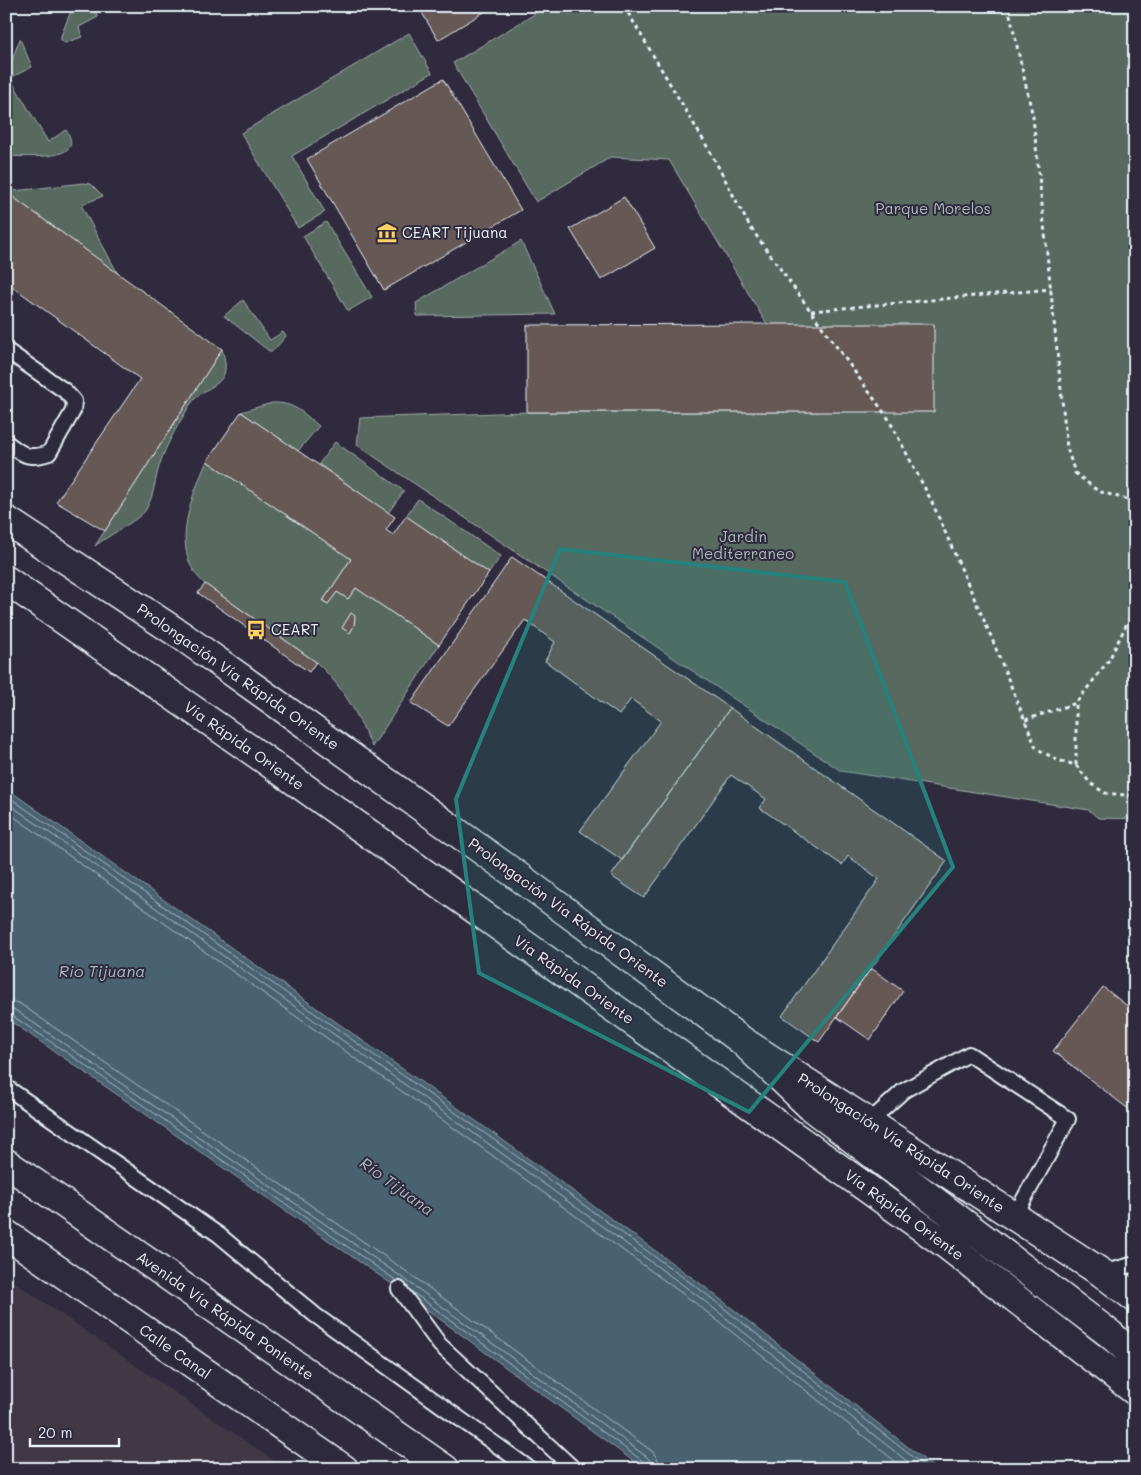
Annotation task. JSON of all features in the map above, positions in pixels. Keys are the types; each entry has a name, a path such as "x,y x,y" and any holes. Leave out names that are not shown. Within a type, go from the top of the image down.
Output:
{"main road":[{"name":"Prolongación Vía Rápida Oriente","path":"6,520 182,636 511,871 741,1040 1102,1272 1135,1298"},
{"name":"Vía Rápida Oriente","path":"6,580 264,759 944,1243 1135,1390"},
{"path":"741,1040 812,1108 1110,1334 1135,1357"},
{"name":"Avenida Vía Rápida Poniente","path":"6,1163 445,1469"},
{"name":"Calle Canal","path":"6,1234 344,1469"}],"lane":[{"path":"6,350 65,391 74,401 73,410 49,453 34,458 22,454 6,442"},
{"path":"869,1122 903,1090 970,1054 1068,1120 1014,1217"},
{"path":"6,1087 220,1235 315,1315 530,1469"},
{"path":"1102,1272 1135,1264"},
{"path":"400,1289 440,1345 574,1469"}],"path":[{"path":"624,6 711,154 750,227 888,418 931,500 990,634 1036,748 1057,760 1076,765 1090,783 1105,793 1135,796"},
{"path":"1008,6 1033,117 1067,448 1076,473 1098,492 1135,502"},
{"path":"811,311 1050,289"},
{"path":"1024,720 1076,703 1109,660 1135,607"},
{"path":"1076,703 1076,765"}],"highlighted area":[{"path":"560,549 845,582 953,867 749,1112 479,973 456,799"}],"shaded area":[{"path":"6,1276 286,1469 6,1469"}],"green space":[{"path":"73,6 93,6 98,17 79,27 82,37 65,43 61,40 61,36"},
{"name":"Parque Morelos","path":"548,6 1135,6 1135,819 1098,818 1089,810 841,771 357,445 360,418 527,412 819,412 669,160 611,157 536,202 453,63"},
{"path":"409,33 432,73 292,156 325,212 298,228 241,133"},
{"path":"20,39 32,67 10,78 48,142 66,130 71,141 69,148 62,153 39,156 6,156 6,75"},
{"path":"83,183 91,184 103,196 81,205 118,274 6,192"},
{"path":"326,222 372,297 348,311 303,236"},
{"path":"521,241 555,314 417,316 416,303"},
{"path":"243,300 270,340 283,332 286,336 273,351 269,351 224,316"},
{"path":"222,349 225,372 217,383 197,397 190,405 163,456 145,511 95,546"},
{"path":"272,403 292,406 319,426 298,451 241,412"},
{"path":"335,442 404,491 388,513 319,464"},
{"path":"207,461 351,559 323,601 328,604 337,592 348,599 356,588 439,645 372,747 349,701 316,662 205,584 194,571 187,556 185,541 186,524 195,491"},
{"path":"418,499 501,556 489,573 406,516"}],"water":[{"name":"Rio Tijuana","path":"6,788 500,1138 705,1287 936,1469 644,1469 399,1289 6,1018"}],"building":[{"path":"418,6 494,6 438,40"},
{"path":"443,79 521,210 384,290 307,159"},
{"path":"6,192 222,349 105,531 56,502 140,379 6,282"},
{"path":"624,197 655,248 601,280 570,229"},
{"path":"934,324 934,412 527,412 527,325"},
{"path":"241,412 395,517 386,530 393,535 406,516 489,573 439,645 356,588 348,599 337,592 328,604 323,601 351,559 207,461"},
{"path":"512,557 730,708 622,860 580,831 661,721 631,699 619,715 545,661 555,642 525,620 448,726 411,703"},
{"path":"205,584 316,662 309,672 198,593"},
{"path":"351,613 355,616 354,626 350,633 342,628"},
{"path":"730,708 947,861 819,1042 782,1016 879,879 848,856 842,865 760,808 766,799 731,775 644,898 611,876"},
{"path":"871,968 903,991 870,1040 837,1017"},
{"path":"1103,987 1135,1012 1135,1114 1053,1051"}],"place":[{"name":"CEART Tijuana","path":"387,233"},
{"name":"CEART","path":"256,630"}],"park label":[{"name":"Jardin Mediterraneo","path":"743,546"}],"water label":[{"name":"Río Tijuana","path":"397,1186"}]}
